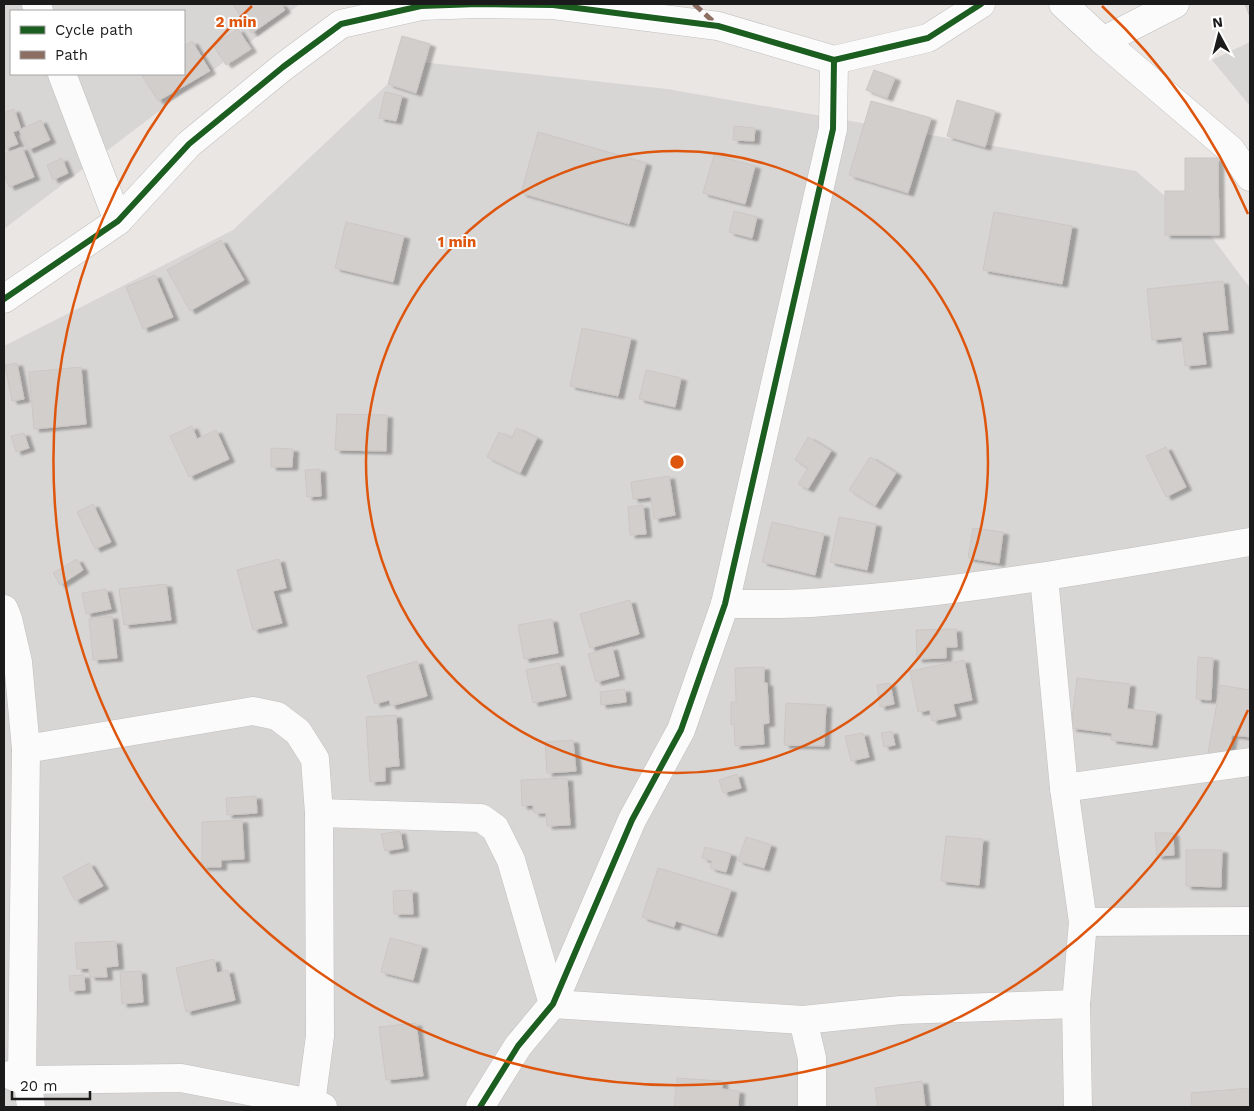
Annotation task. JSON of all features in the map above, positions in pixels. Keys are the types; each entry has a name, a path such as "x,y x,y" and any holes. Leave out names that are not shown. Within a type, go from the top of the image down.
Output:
{"street":[{"path":"4,299 118,221 189,144 283,67 341,24 421,6 553,4 718,26 834,60 928,38 981,4"},
{"path":"1063,4 1103,41 1231,150 1250,177"},
{"path":"1103,41 1174,4"},
{"path":"480,1107 518,1046 553,1004 632,820 681,730 725,604 833,129 834,60"},
{"path":"62,75 118,221"},
{"path":"725,604 822,602 1044,577 1250,542"},
{"path":"1044,577 1064,788 1083,922 1076,1004 1078,1107"},
{"path":"4,609 18,662 12,691 26,749 13,1077"},
{"path":"13,1077 181,1078 316,1106 320,1036 320,813 315,759 298,732 277,716 253,711 26,749"},
{"path":"1064,788 1250,762"},
{"path":"320,813 481,818 495,828 511,860 553,1004"},
{"path":"1083,922 1250,920"},
{"path":"553,1004 803,1020 901,1010 1076,1004"},
{"path":"803,1020 812,1058 812,1107"},
{"path":"13,1077 28,1084 31,1107"}],"shaded area":[{"path":"4,4 300,4 4,229"},
{"path":"1250,42 1250,106 1212,60"},
{"path":"412,61 667,89 1136,171 1211,236 1250,288 1250,1107 4,1107 4,346 233,230"}],"building":[{"path":"281,4 285,10 252,33 233,5"},
{"path":"1245,4 1250,4 1250,17"},
{"path":"238,29 251,49 226,65 213,45"},
{"path":"402,36 430,44 416,93 388,84"},
{"path":"192,41 210,71 158,101 142,75 185,75 185,45"},
{"path":"874,70 895,78 887,98 866,90"},
{"path":"385,92 402,96 396,121 379,118"},
{"path":"957,100 995,111 985,147 947,136"},
{"path":"871,101 931,118 908,193 849,175"},
{"path":"14,109 21,129 13,132 18,144 4,149 4,113"},
{"path":"41,120 50,140 28,150 19,130"},
{"path":"734,126 755,128 754,141 733,140"},
{"path":"538,132 646,163 629,224 521,193"},
{"path":"22,147 34,177 9,187 4,174 4,154"},
{"path":"714,155 755,166 745,204 703,193"},
{"path":"62,158 68,173 53,180 47,165"},
{"path":"1185,158 1218,158 1219,235 1165,235 1165,191 1185,191"},
{"path":"734,211 757,217 752,238 729,232"},
{"path":"994,212 1072,226 1062,284 983,270"},
{"path":"346,222 404,236 393,282 335,268"},
{"path":"221,240 244,280 190,311 167,270"},
{"path":"155,275 173,317 143,329 126,287"},
{"path":"1223,281 1228,330 1202,332 1206,364 1185,366 1182,337 1152,340 1147,289"},
{"path":"582,328 631,338 618,396 570,386"},
{"path":"17,363 24,399 12,401 5,365"},
{"path":"81,367 86,424 34,429 29,372"},
{"path":"646,370 681,378 675,407 639,399"},
{"path":"337,414 387,415 386,451 335,450"},
{"path":"192,426 197,439 216,430 229,459 189,477 170,436"},
{"path":"516,428 537,438 520,473 487,457 499,432 512,438"},
{"path":"24,433 29,448 16,452 11,436"},
{"path":"808,437 831,451 808,489 798,484 808,468 795,460"},
{"path":"1166,447 1186,487 1166,497 1146,456"},
{"path":"271,448 293,449 292,467 271,467"},
{"path":"870,457 896,473 875,506 849,490"},
{"path":"320,469 321,496 307,497 305,470"},
{"path":"669,476 675,515 654,519 651,497 633,499 631,482"},
{"path":"93,504 111,542 95,549 77,512"},
{"path":"643,505 646,534 630,535 628,507"},
{"path":"839,517 876,524 867,570 830,562"},
{"path":"772,522 824,534 815,575 762,562"},
{"path":"973,528 1003,532 999,563 968,558"},
{"path":"77,559 83,570 60,585 53,573"},
{"path":"279,559 286,588 273,591 282,623 253,630 237,570"},
{"path":"166,584 171,620 124,625 119,589"},
{"path":"106,589 111,609 86,614 82,593"},
{"path":"630,600 639,634 590,648 580,614"},
{"path":"112,616 117,658 93,660 89,619"},
{"path":"552,619 558,653 524,659 518,625"},
{"path":"956,629 957,647 946,647 946,658 917,659 916,630"},
{"path":"612,647 619,676 596,682 588,654"},
{"path":"1198,657 1213,658 1211,700 1196,699"},
{"path":"964,660 972,700 953,704 956,716 932,721 930,710 918,712 910,671"},
{"path":"417,661 427,696 391,706 389,700 375,704 367,676"},
{"path":"559,663 566,696 533,703 526,670"},
{"path":"764,667 764,683 767,683 769,723 763,724 764,744 735,746 734,724 731,725 731,702 736,702 735,668"},
{"path":"1077,678 1130,684 1127,709 1156,712 1152,745 1111,740 1112,733 1071,728"},
{"path":"890,683 894,704 880,707 877,685"},
{"path":"1220,685 1250,690 1250,737 1232,735 1228,757 1208,753"},
{"path":"625,689 626,702 601,705 600,692"},
{"path":"786,703 826,705 824,746 784,745"},
{"path":"396,715 399,766 385,767 385,781 370,782 366,717"},
{"path":"892,731 895,745 884,747 881,733"},
{"path":"863,733 869,757 851,761 845,736"},
{"path":"573,740 576,771 547,773 545,742"},
{"path":"737,774 741,788 723,793 719,780"},
{"path":"567,778 570,825 547,826 546,813 534,813 533,805 522,806 521,780"},
{"path":"256,796 257,813 227,815 226,798"},
{"path":"242,820 244,859 221,860 221,867 202,867 202,822"},
{"path":"400,831 403,848 385,851 381,834"},
{"path":"1155,833 1173,833 1174,855 1157,856"},
{"path":"946,836 983,839 979,885 941,881"},
{"path":"746,837 771,845 764,868 738,861"},
{"path":"705,847 731,854 726,872 710,868 712,861 702,858"},
{"path":"1186,850 1222,850 1221,887 1186,886"},
{"path":"89,863 103,886 75,901 63,877"},
{"path":"658,868 731,890 717,934 676,921 674,927 642,917"},
{"path":"412,890 413,914 394,914 393,891"},
{"path":"390,938 422,946 413,980 381,972"},
{"path":"116,941 118,966 106,967 107,977 90,977 89,968 77,969 75,943"},
{"path":"214,959 217,973 228,970 235,1000 186,1012 176,968"},
{"path":"141,971 143,1002 122,1004 120,972"},
{"path":"84,975 85,990 70,991 69,976"},
{"path":"416,1023 423,1076 386,1080 379,1027"},
{"path":"677,1078 722,1081 722,1089 739,1091 738,1107 674,1107"},
{"path":"922,1081 925,1107 878,1107 875,1088"},
{"path":"1250,1088 1250,1107 1192,1107 1191,1093"}],"marked path":[{"path":"694,4 716,24"}],"cycle path":[{"path":"4,299 118,221 189,144 283,67 341,24 421,6 478,4 553,5 718,26 834,60 928,38 981,4"},
{"path":"480,1107 518,1046 553,1004 632,820 681,730 725,604 833,129 834,60"}]}
